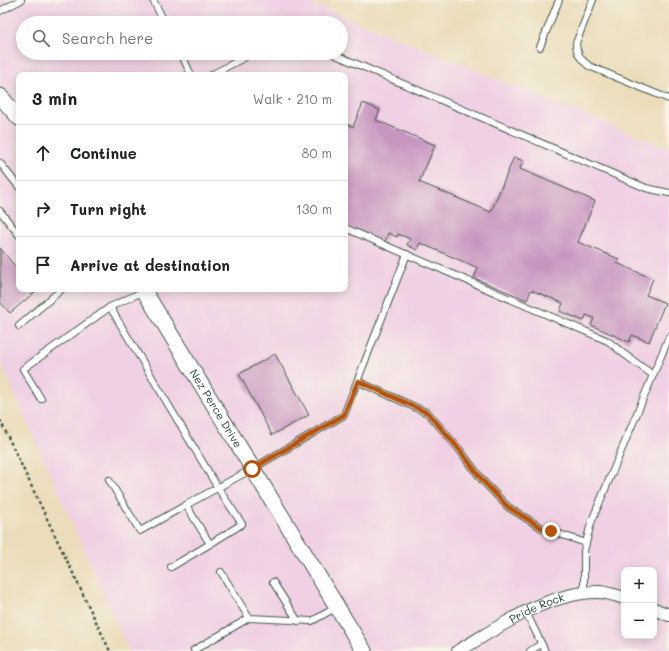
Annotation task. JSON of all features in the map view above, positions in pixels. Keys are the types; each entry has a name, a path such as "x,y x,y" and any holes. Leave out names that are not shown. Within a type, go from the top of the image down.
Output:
{"street":[{"path":"1,98 16,115"},
{"name":"Nez Perce Drive","path":"145,292 364,651"},
{"name":"Pride Rock","path":"458,651 526,612 554,600 598,592 610,593 621,597"},
{"path":"657,610 669,615"}],"lane":[{"path":"0,11 22,0"},
{"path":"153,0 161,16"},
{"path":"540,47 559,0"},
{"path":"593,0 576,43 576,48 583,61 589,66 669,99"},
{"path":"184,60 190,72"},
{"path":"217,72 240,60"},
{"path":"347,60 646,188 669,193"},
{"path":"0,163 16,183"},
{"path":"0,211 16,231"},
{"path":"348,229 608,341 653,375"},
{"path":"109,480 140,531 186,504 252,469 344,415 407,254"},
{"path":"19,326 59,292"},
{"path":"41,399 23,369 110,307 140,292"},
{"path":"110,307 218,488 242,524 171,567"},
{"path":"584,594 584,550 591,523 669,337"},
{"path":"358,381 428,413 459,449 483,481 508,507 542,528 586,543"},
{"path":"186,504 210,544"},
{"path":"221,572 249,618"},
{"path":"273,582 298,621"},
{"path":"194,650 249,618 312,621 337,607"},
{"path":"526,612 545,651"},
{"path":"530,651 541,644"}],"path":[{"path":"0,420 110,651"}],"shaded area":[{"path":"0,0 308,0 309,2 343,16 16,16 16,60 348,60 348,18 669,149 669,651 129,651 0,360"}],"building":[{"path":"363,103 380,110 376,120 435,145 419,182 491,212 514,157 523,161 520,169 595,201 578,242 619,259 617,263 653,279 646,295 665,303 649,342 632,335 629,342 591,325 594,318 586,315 584,321 560,311 563,303 531,290 527,300 474,278 478,268 420,243 417,250 407,245 410,239 398,234 397,237 388,233 385,242 348,227 348,124 353,127"},
{"path":"0,248 16,267 16,292 35,292 10,313 0,302"},
{"path":"275,354 309,415 272,435 239,374"}],"route":[{"path":"252,469 344,415 358,381 428,413 459,449 483,481 508,507 542,528 551,531"}]}
